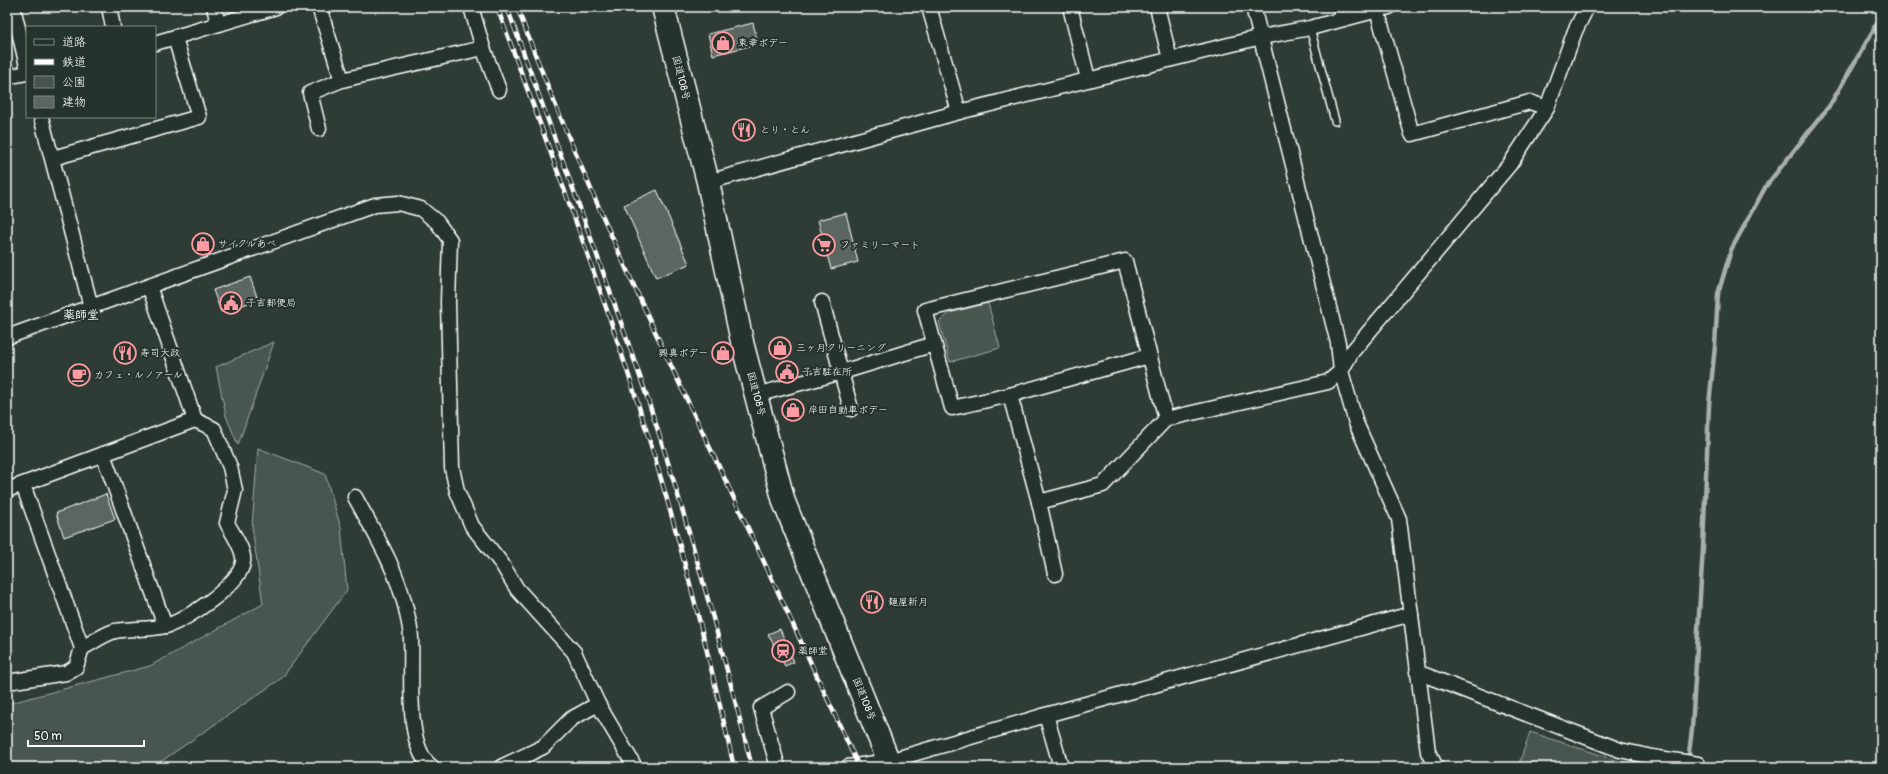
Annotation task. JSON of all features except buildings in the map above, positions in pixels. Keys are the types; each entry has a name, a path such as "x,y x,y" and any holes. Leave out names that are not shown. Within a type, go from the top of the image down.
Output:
{"highway":[{"name":"国道108号","path":"663,7 708,182 743,346 784,502 890,764"}],"street":[{"path":"13,7 26,62"},
{"path":"108,7 113,26"},
{"path":"214,7 218,24"},
{"path":"156,43 276,7"},
{"path":"319,7 342,80"},
{"path":"471,7 483,48 499,90"},
{"path":"929,7 959,112"},
{"path":"1070,7 1088,79"},
{"path":"1157,7 1170,59"},
{"path":"1253,7 1338,343 1341,371 1356,423 1399,519 1428,752 1436,767"},
{"path":"1040,502 1104,485 1166,419 1328,382 1341,371 1351,353 1510,164 1547,108 1575,31 1587,7"},
{"path":"708,182 959,112 1261,37 1310,28 1338,14 1383,9 1412,134 1530,102 1547,108"},
{"path":"53,158 199,117 175,38"},
{"path":"319,129 310,93 342,80 483,48"},
{"path":"7,77 26,73"},
{"path":"41,118 91,307"},
{"path":"7,337 375,205 398,203 421,209 437,222 450,240 448,302 452,468 457,491 472,526 502,564 517,589 574,652 598,704 635,767"},
{"path":"1149,356 1010,395 952,408 926,310 1125,261 1166,419"},
{"path":"82,648 113,632 165,626 198,611 240,574 244,561 241,550 227,523 234,490 230,467 214,429 196,420 149,286"},
{"path":"822,302 852,409"},
{"path":"756,395 842,372 934,344"},
{"path":"1010,395 1040,502 1055,574"},
{"path":"7,490 196,420"},
{"path":"103,454 165,626"},
{"path":"7,682 66,673 76,667 82,648 23,485"},
{"path":"355,497 392,564 405,608 411,637 412,715 415,743 424,762 432,767"},
{"path":"848,767 890,764 1046,715 1411,614"},
{"path":"1417,672 1620,750 1652,757 1698,764"},
{"path":"778,767 761,708 788,692"},
{"path":"501,767 543,747 571,719 598,704"},
{"path":"1046,715 1061,767"}],"lane":[{"path":"1310,28 1335,121"}],"green space":[{"path":"988,303 1000,348 950,362 939,322 950,313"},
{"path":"274,342 238,445 226,416 216,367"},
{"path":"258,448 325,474 341,528 347,590 282,678 153,767 7,767 7,704 150,666 263,604 252,527"},
{"path":"1530,732 1637,767 1518,767"}],"waterway":[{"path":"1688,761 1692,729 1703,547 1709,405 1715,346 1718,294 1731,250 1766,186 1830,105 1881,17"},
{"path":"1874,27 1881,40"}],"railway":[{"path":"497,7 588,256 623,357 653,451 691,586 734,767"},
{"path":"507,7 614,301 663,445 703,582 752,767"},
{"path":"517,7 564,126 615,243 859,767"}],"place":[{"name":"東幸ボデー","path":"723,43"},
{"name":"とり・とん","path":"744,130"},
{"name":"サイクルあべ","path":"203,244"},
{"name":"ファミリーマート","path":"824,245"},
{"name":"子吉郵便局","path":"231,303"},
{"name":"三ヶ月クリーニング","path":"780,348"},
{"name":"寿司大政","path":"125,353"},
{"name":"興真ボデー","path":"723,353"},
{"name":"子吉駐在所","path":"787,372"},
{"name":"カフェ・ルノアール","path":"79,375"},
{"name":"岸田自動車ボデー","path":"793,410"},
{"name":"麺屋新月","path":"872,602"},
{"name":"薬師堂","path":"783,651"}],"district":[{"name":"薬師堂","path":"81,315"}]}
